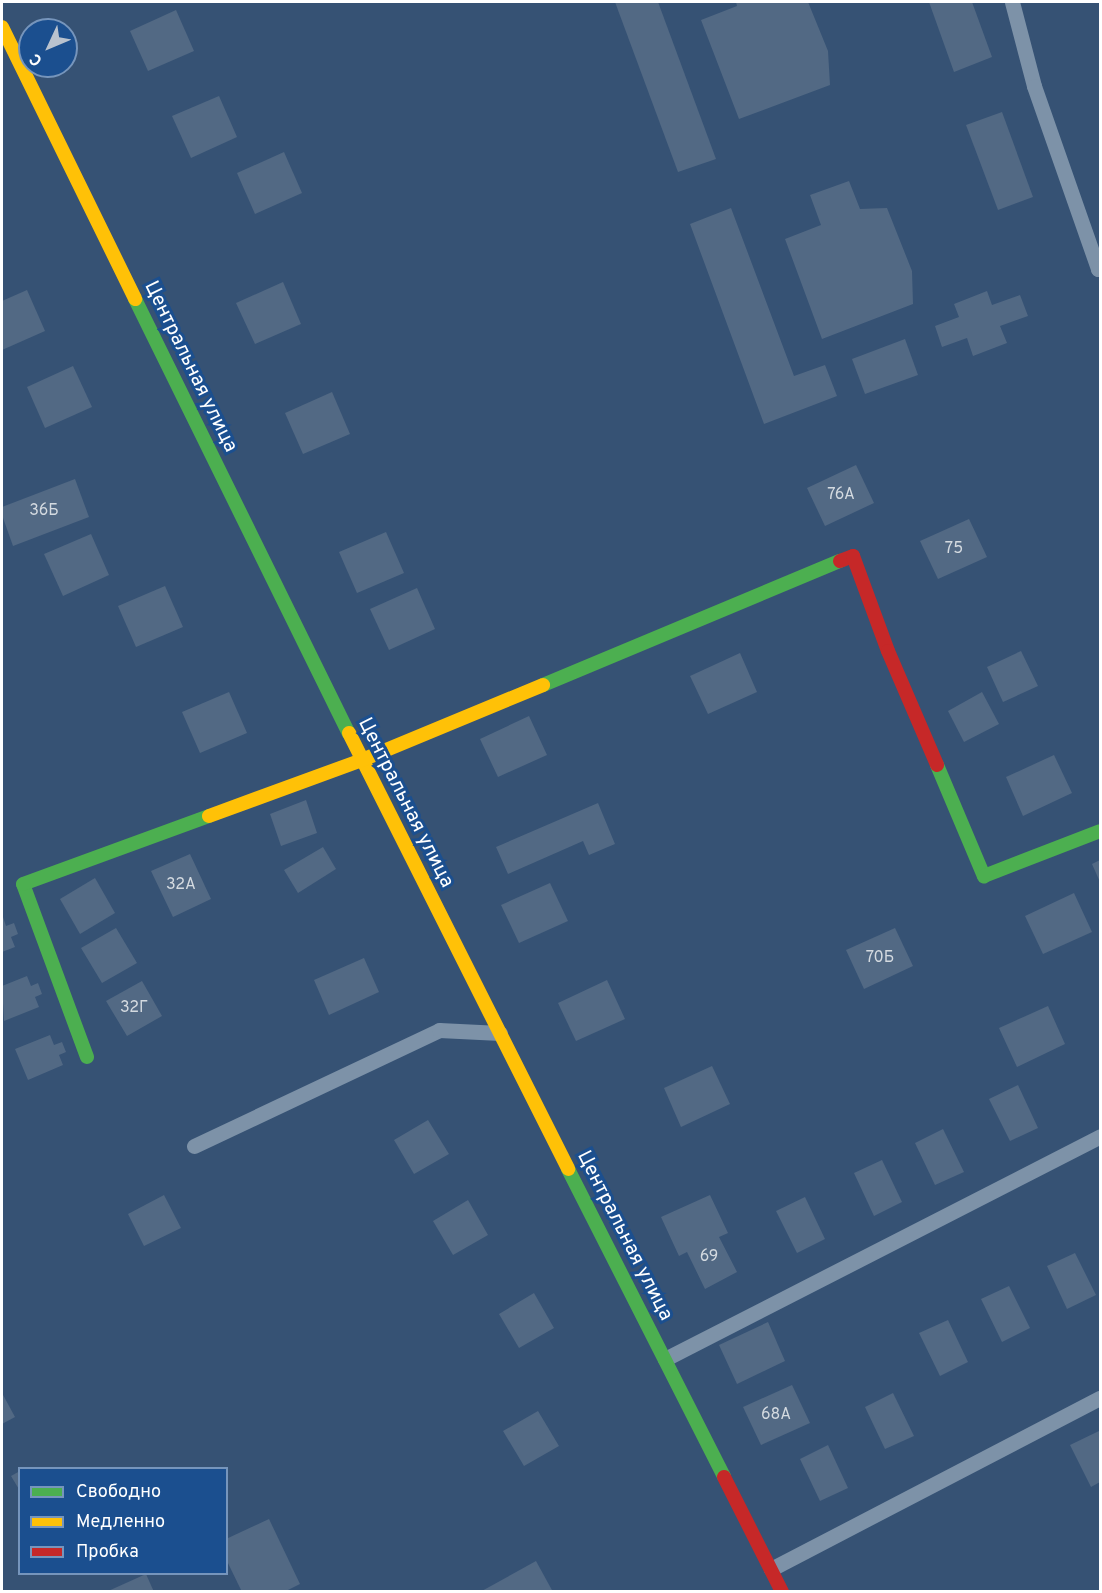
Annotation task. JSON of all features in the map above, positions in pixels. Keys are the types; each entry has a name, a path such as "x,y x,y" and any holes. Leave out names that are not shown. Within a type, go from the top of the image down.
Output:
{"street":[{"name":"Центральная улица","path":"2,27 362,760 782,1592"},
{"path":"87,1057 23,884 362,760 853,556 888,651 984,876 1101,831"}],"lane":[{"path":"1012,2 1034,86 1098,269 1101,268"},
{"path":"194,1146 439,1030 500,1033"},
{"path":"665,1359 1101,1136"},
{"path":"771,1569 1101,1398"}],"building":[{"path":"615,2 658,2 716,159 678,172"},
{"path":"736,2 808,2 828,51 830,85 739,119 701,20 737,6"},
{"path":"929,2 972,2 992,57 954,72"},
{"path":"176,10 194,51 148,71 130,31"},
{"path":"219,96 237,137 191,158 172,116"},
{"path":"1002,112 1033,197 998,210 966,125"},
{"path":"284,152 302,193 255,214 237,173"},
{"path":"849,181 860,209 887,208 912,271 913,304 822,339 785,239 821,225 810,195"},
{"path":"731,208 794,376 825,365 837,396 764,424 690,224"},
{"path":"283,282 301,324 255,344 236,303"},
{"path":"27,290 45,331 2,350 2,301"},
{"path":"987,291 992,305 1020,295 1028,316 1000,326 1007,343 973,356 967,338 942,347 935,326 959,317 954,304"},
{"path":"905,339 918,375 865,394 852,359"},
{"path":"73,366 92,407 45,428 27,387"},
{"path":"332,392 350,434 303,454 285,413"},
{"path":"856,465 874,503 825,526 807,488"},
{"path":"75,479 89,517 13,546 2,515 2,507"},
{"path":"969,519 987,557 938,579 920,541"},
{"path":"386,532 404,573 357,593 339,552"},
{"path":"91,534 109,575 63,596 44,554"},
{"path":"165,586 183,627 136,647 118,606"},
{"path":"417,588 435,629 389,650 370,609"},
{"path":"1021,651 1038,686 1003,702 987,667"},
{"path":"740,653 757,692 708,714 690,676"},
{"path":"229,692 247,733 200,753 182,712"},
{"path":"982,692 999,724 964,742 948,711"},
{"path":"529,716 547,755 498,777 480,739"},
{"path":"1054,755 1072,793 1023,816 1006,777"},
{"path":"306,800 317,833 281,846 270,814"},
{"path":"598,803 615,844 589,855 583,841 508,874 496,847"},
{"path":"323,847 336,869 298,893 284,870"},
{"path":"190,854 211,899 173,917 151,871"},
{"path":"1100,860 1100,882 1092,864"},
{"path":"95,878 115,913 80,934 60,899"},
{"path":"550,883 568,921 519,943 501,905"},
{"path":"1074,893 1092,932 1043,954 1025,916"},
{"path":"2,914 6,926 14,923 18,934 11,937 15,947 2,952"},
{"path":"116,928 137,963 102,983 81,948"},
{"path":"895,928 913,966 864,989 846,950"},
{"path":"364,958 379,992 329,1015 314,980"},
{"path":"27,976 31,986 38,983 42,994 35,997 39,1007 4,1021 2,986"},
{"path":"607,980 625,1019 576,1041 558,1003"},
{"path":"142,981 162,1016 127,1036 106,1001"},
{"path":"1048,1006 1065,1044 1017,1067 999,1028"},
{"path":"50,1035 54,1045 62,1042 66,1052 59,1055 63,1065 28,1080 15,1049"},
{"path":"712,1066 730,1104 681,1127 664,1088"},
{"path":"1018,1085 1038,1128 1010,1141 989,1099"},
{"path":"428,1120 449,1154 414,1174 394,1140"},
{"path":"943,1129 964,1172 935,1185 915,1143"},
{"path":"882,1160 902,1202 874,1216 854,1173"},
{"path":"164,1195 181,1228 144,1246 128,1214"},
{"path":"710,1195 728,1233 719,1237 737,1272 705,1289 687,1252 679,1256 661,1217"},
{"path":"805,1197 825,1239 797,1253 776,1211"},
{"path":"468,1200 488,1235 453,1255 433,1221"},
{"path":"1075,1253 1096,1295 1067,1309 1047,1266"},
{"path":"1009,1286 1030,1328 1002,1342 981,1299"},
{"path":"534,1293 554,1328 519,1348 499,1314"},
{"path":"948,1320 968,1362 940,1376 919,1333"},
{"path":"768,1322 785,1361 737,1384 719,1345"},
{"path":"792,1385 810,1423 761,1445 743,1407"},
{"path":"2,1393 15,1417 2,1424"},
{"path":"893,1393 914,1436 885,1449 865,1407"},
{"path":"538,1411 559,1446 524,1466 503,1431"},
{"path":"1099,1431 1100,1482 1091,1487 1070,1445"},
{"path":"828,1445 848,1488 820,1501 800,1459"},
{"path":"18,1472 18,1488 11,1476"},
{"path":"269,1519 300,1584 284,1592 242,1592 228,1563 228,1538"},
{"path":"536,1561 553,1592 480,1592"},
{"path":"146,1575 154,1592 106,1592"}],"traffic: fast":[{"path":"135,299 349,733"},
{"path":"543,685 840,561"},
{"path":"937,765 984,876 1100,831"},
{"path":"87,1057 23,884 209,816"},
{"path":"568,1169 724,1477"}],"traffic: slow":[{"path":"2,27 135,299"},
{"path":"209,816 362,760 543,685"},
{"path":"349,733 568,1169"}],"traffic: jam":[{"path":"840,561 853,556 888,651 937,765"},
{"path":"724,1477 782,1592"}]}
